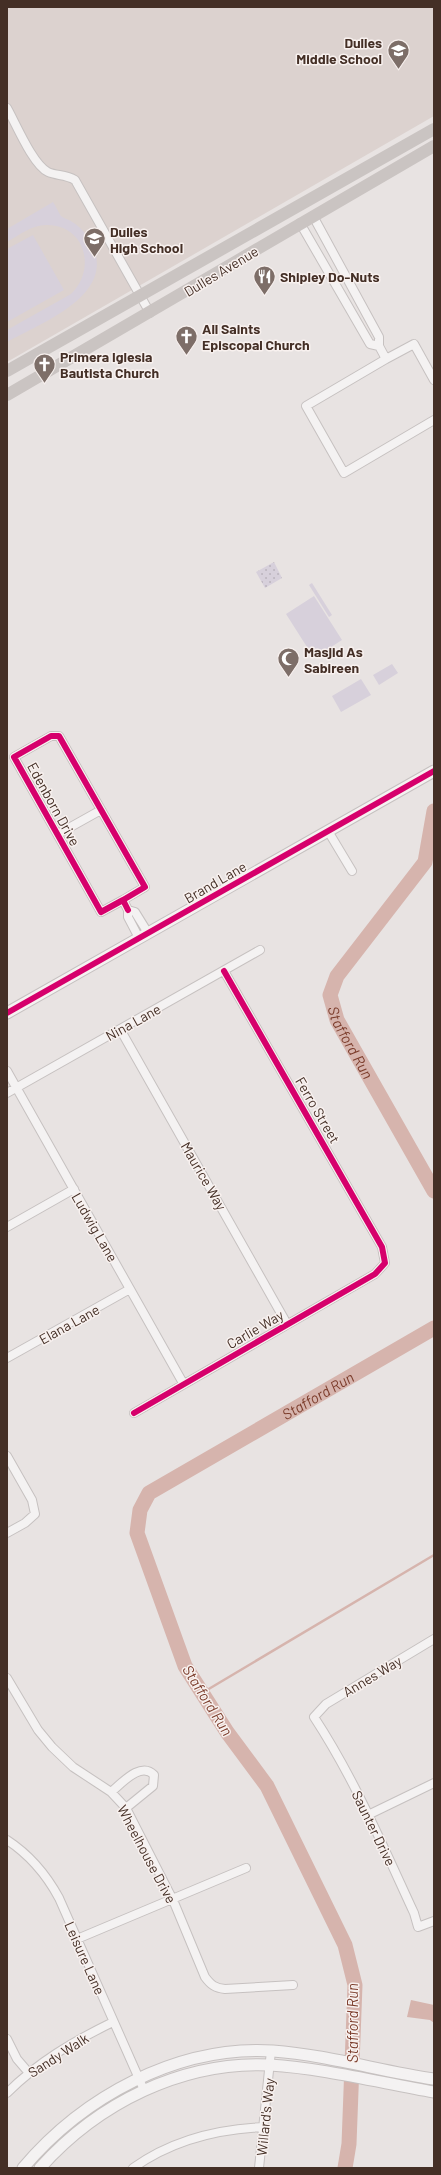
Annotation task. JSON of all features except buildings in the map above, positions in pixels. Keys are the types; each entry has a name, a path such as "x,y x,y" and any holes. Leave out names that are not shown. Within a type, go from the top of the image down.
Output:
{"main road":[{"name":"Dulles Avenue","path":"7,371 434,128"},
{"name":"Dulles Avenue","path":"7,395 434,146"}],"street":[{"path":"7,108 39,165 48,172 66,174 75,180 150,313"},
{"path":"313,216 379,337 379,346 386,360"},
{"path":"300,223 370,344 379,346"},
{"path":"434,380 414,344 306,406 344,473 434,420"},
{"name":"Edenborn Drive","path":"51,736 58,736 101,810 145,887 101,912 14,757 51,736"},
{"name":"Brand Lane","path":"7,1013 434,771"},
{"name":"Edenborn Drive","path":"58,834 101,810"},
{"path":"328,831 352,871"},
{"path":"123,900 128,910 128,917 144,936"},
{"name":"Nina Lane","path":"7,1093 260,950"},
{"name":"Ferro Street","path":"224,971 382,1247 385,1263"},
{"name":"Maurice Way","path":"120,1029 287,1324"},
{"name":"Ludwig Lane","path":"7,1071 184,1383"},
{"path":"7,1227 74,1189"},
{"name":"Carlie Way","path":"134,1413 375,1274 385,1263"},
{"name":"Elana Lane","path":"7,1358 130,1289"},
{"path":"7,1456 32,1500 35,1514 7,1533"},
{"name":"Annes Way","path":"314,1717 326,1704 434,1639"},
{"name":"Wheelhouse Drive","path":"7,1678 38,1730 52,1747 73,1767 111,1792 126,1808 173,1900 205,1977 210,1984 217,1988 225,1989 293,1986"},
{"name":"Saunter Drive","path":"314,1717 338,1756 368,1815 414,1913 418,1928 434,1921"},
{"path":"111,1792 135,1773 143,1769 150,1770 154,1775 153,1786 126,1808"},
{"path":"368,1815 434,1783"},
{"name":"Leisure Lane","path":"7,1840 30,1857 48,1879 59,1898 144,2090"},
{"path":"77,1939 173,1900 246,1868"},
{"name":"Sandy Walk","path":"7,2093 29,2073 69,2044 113,2022"},
{"path":"7,2039 17,2059 29,2073"},
{"path":"27,2167 69,2122 120,2087 139,2078 199,2058 220,2054 271,2051 373,2067 434,2079"},
{"name":"Willard's Way","path":"259,2168 271,2051"},
{"path":"40,2168 87,2125 105,2111 162,2082 208,2070 270,2065 434,2092"},
{"path":"133,2168 146,2159 185,2140 218,2131 264,2128"}],"shaded area":[{"name":"Dulles High School","path":"7,7 434,7 434,116 7,362"},
{"path":"53,202 61,216 78,226 89,239 96,258 95,275 87,290 74,303 40,325 7,342 7,330 71,294 79,284 84,273 85,261 83,250 78,240 70,232 59,227 41,225 26,231 7,242 7,229"},
{"path":"33,235 64,290 7,322 7,249"},
{"path":"274,562 282,578 265,588 256,572"},
{"path":"312,583 332,615 329,617 309,585"},
{"path":"314,596 342,640 314,658 286,614"},
{"path":"392,664 398,673 379,685 373,675"},
{"path":"361,679 371,695 341,712 332,696"},
{"path":"411,2000 434,2005 434,2023 430,2020 407,2017"}],"waterway":[{"name":"Stafford Run","path":"434,811 425,862 337,976 330,995 337,1020 434,1191"},
{"name":"Stafford Run","path":"345,2168 349,2144 355,1985 345,1945 267,1786 227,1732 185,1666 137,1533 140,1510 149,1493 434,1328"},
{"path":"202,1693 434,1555"}],"cycle path":[{"path":"123,900 101,912 14,757 51,736 59,736 145,887 123,900 128,910"},
{"path":"7,1013 434,771"},
{"path":"134,1413 375,1274 385,1263 382,1247 224,971"}],"place":[{"name":"Dulles Middle School","path":"398,70"},
{"name":"Dulles High School","path":"95,258"},
{"name":"Shipley Do-Nuts","path":"265,296"},
{"name":"All Saints Episcopal Church","path":"187,356"},
{"name":"Primera Iglesia Bautista Church","path":"45,384"},
{"name":"Masjid As Sabireen","path":"288,678"}]}
